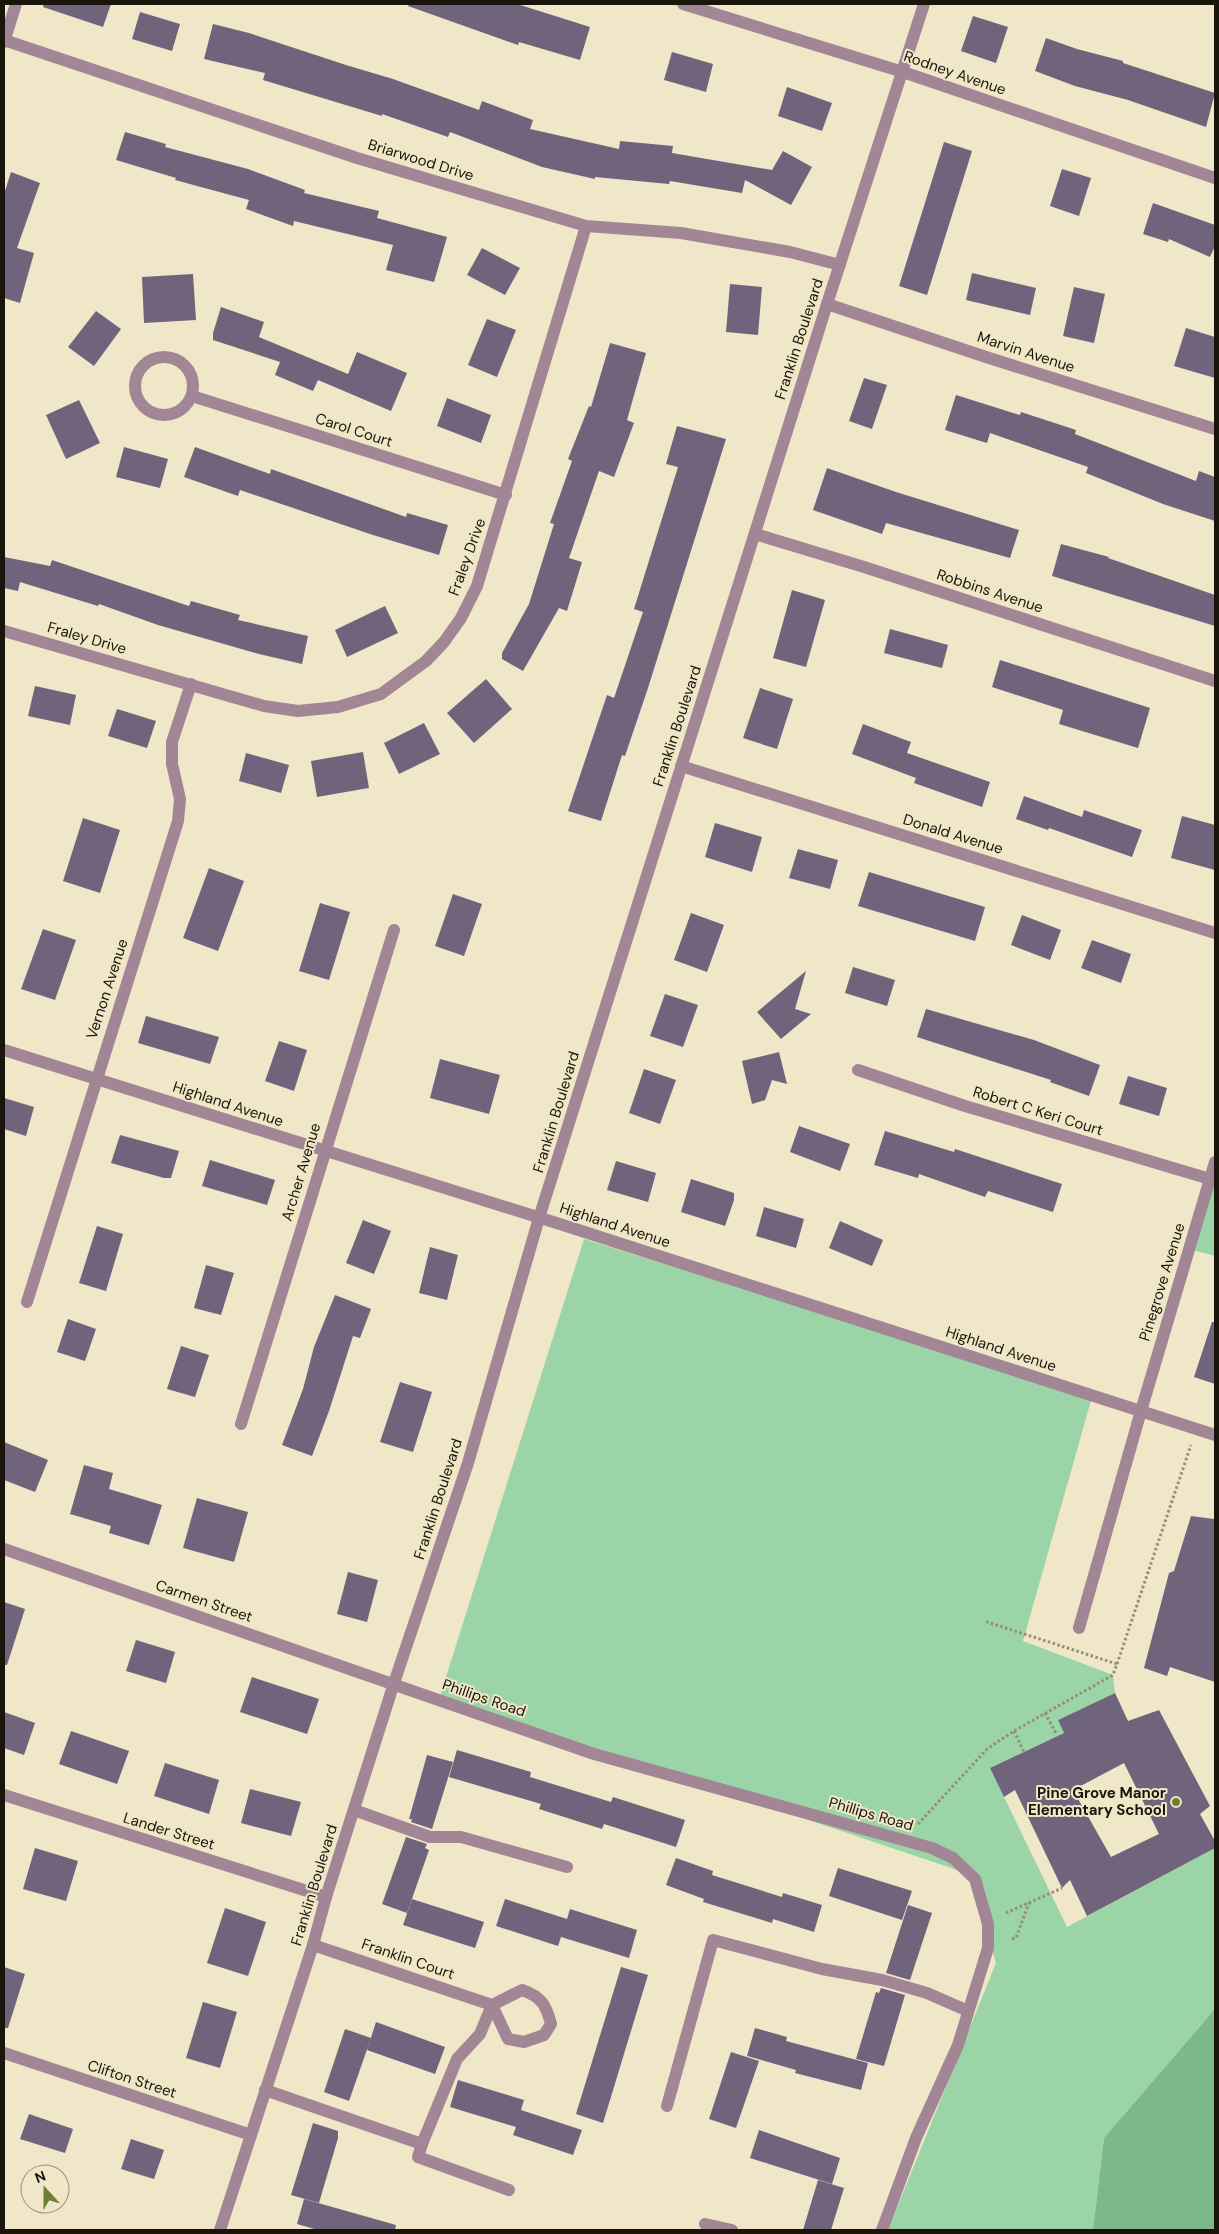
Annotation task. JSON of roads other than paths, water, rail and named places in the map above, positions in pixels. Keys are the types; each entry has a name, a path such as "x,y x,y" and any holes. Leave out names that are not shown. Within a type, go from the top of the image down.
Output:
{"street":[{"path":"4,41 16,4"},
{"name":"Rodney Avenue","path":"683,4 903,72 1215,178"},
{"name":"Franklin Boulevard","path":"220,2230 313,1945 326,1897 394,1683 468,1463 539,1218 827,304 924,4"},
{"name":"Briarwood Drive","path":"4,41 348,155 586,226 719,239 790,252 840,265"},
{"name":"Fraley Drive","path":"4,631 264,706 298,710 338,707 381,694 426,661 444,642 461,618 477,586 586,226"},
{"name":"Marvin Avenue","path":"827,304 989,358 1215,429"},
{"path":"161,357 171,358 187,368 192,376 192,396 180,411 162,416 144,408 138,401 134,382 144,365 161,357"},
{"name":"Carol Court","path":"192,396 506,495"},
{"name":"Robbins Avenue","path":"755,534 864,567 1215,681"},
{"name":"Vernon Avenue","path":"27,1302 95,1079 178,821 180,799 172,764 172,742 191,684"},
{"name":"Donald Avenue","path":"681,766 1215,933"},
{"name":"Archer Avenue","path":"241,1424 394,930"},
{"name":"Highland Avenue","path":"4,1050 539,1218 1215,1435"},
{"name":"Robert C Keri Court","path":"858,1070 965,1106 1210,1179"},
{"name":"Pinegrove Avenue","path":"1079,1628 1140,1411 1215,1162"},
{"name":"Carmen Street","path":"4,1549 394,1683"},
{"name":"Phillips Road","path":"394,1683 594,1754 932,1848 953,1858 975,1879 988,1924 988,1948 958,2045 916,2138 882,2230"},
{"name":"Lander Street","path":"4,1795 326,1897"},
{"path":"354,1810 430,1837 461,1837 567,1867"},
{"path":"667,2106 714,1940 822,1969 882,1980 927,1994 968,2012"},
{"name":"Franklin Court","path":"313,1945 492,2005"},
{"path":"492,2005 508,2039 524,2042 544,2035 552,2024 546,2007 535,1994 522,1990 492,2005 480,2034 458,2059 418,2157 510,2190"},
{"name":"Clifton Street","path":"4,2053 251,2135"},
{"path":"265,2090 422,2144"},
{"path":"705,2224 732,2230"}],"place":[{"name":"Pine Grove Manor Elementary School","path":"1176,1802"}]}
